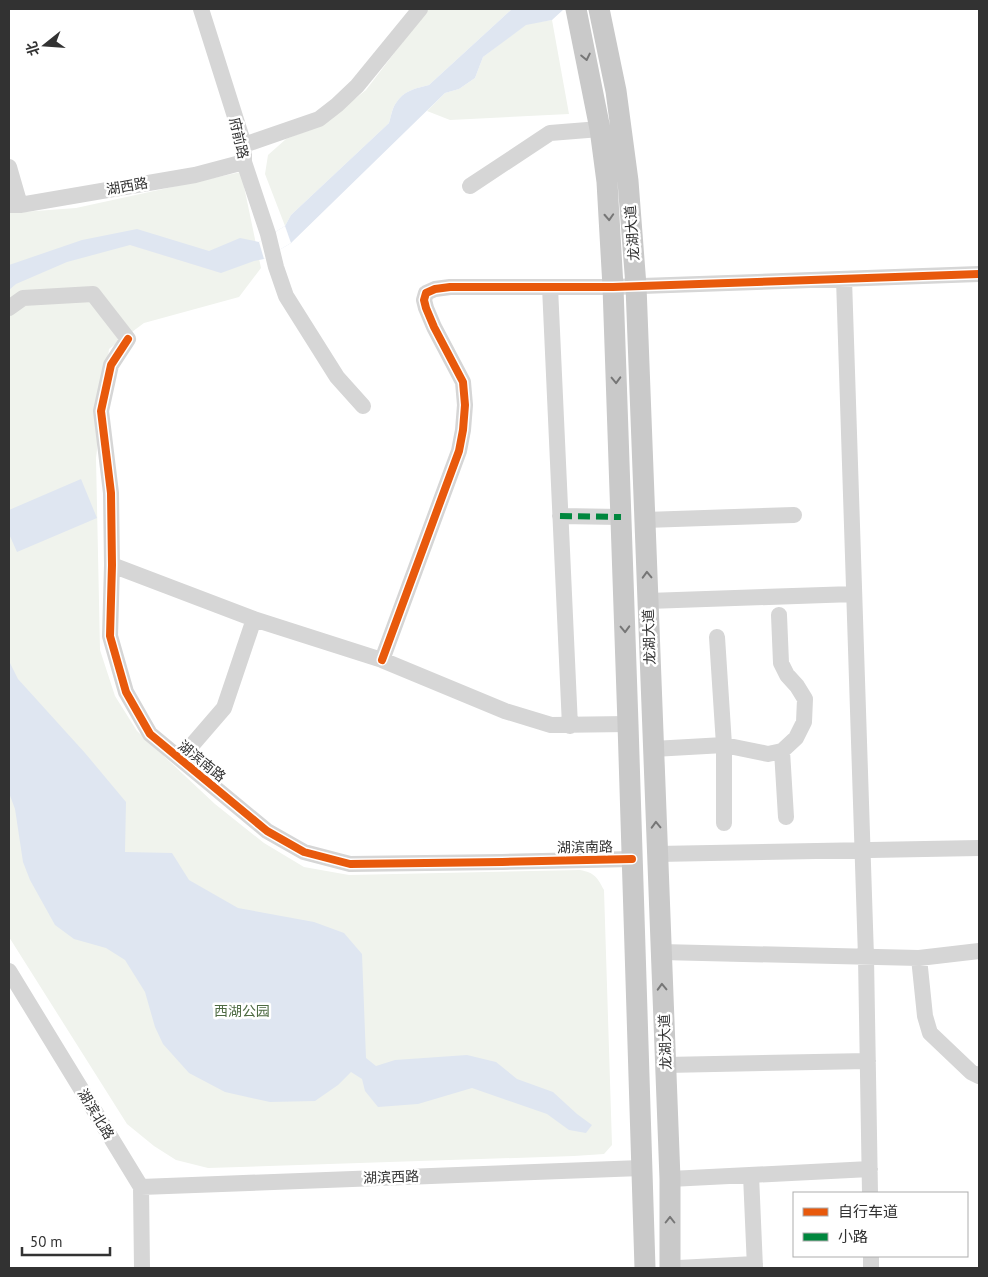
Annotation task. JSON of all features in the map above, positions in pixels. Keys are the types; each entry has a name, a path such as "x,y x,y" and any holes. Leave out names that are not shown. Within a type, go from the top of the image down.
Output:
{"main road":[{"name":"龙湖大道","path":"576,9 600,129 607,182 613,287 645,1268"},
{"name":"龙湖大道","path":"599,9 616,91 628,181 636,286 670,1179 670,1268"}],"street":[{"name":"府前路","path":"201,9 286,296 337,377 363,406"},
{"name":"湖西路","path":"15,205 195,175 318,119 337,105 357,86 420,9"},
{"path":"470,186 550,133 600,129"},
{"path":"9,167 15,205"},
{"path":"382,660 458,451 463,430 465,405 463,382 426,308 424,300 426,294 435,289 450,287 613,287 979,274"},
{"path":"844,279 866,957 870,1192"},
{"path":"550,287 570,726"},
{"name":"湖滨南路","path":"9,308 23,298 93,294 128,340 111,365 101,411 111,493 110,636 126,692 150,734 267,831 304,852 350,864 632,859"},
{"path":"644,520 794,515"},
{"path":"560,516 621,517"},
{"path":"112,564 254,619 382,660 505,712 551,725 628,724"},
{"path":"648,601 854,594"},
{"path":"653,750 724,745 768,754 782,751 796,738 804,722 804,699 781,663 779,615"},
{"path":"180,759 224,708 254,619"},
{"path":"717,637 724,745 724,823"},
{"path":"782,751 786,817"},
{"path":"657,854 979,848"},
{"path":"661,952 919,958 979,951"},
{"path":"919,958 925,1016 930,1033 971,1072 979,1076"},
{"name":"湖滨北路","path":"9,971 140,1187 142,1268"},
{"path":"666,1065 868,1061"},
{"name":"湖滨西路","path":"140,1187 641,1168"},
{"path":"670,1179 870,1169"},
{"path":"678,1268 755,1266 751,1175"}],"green space":[{"path":"428,9 512,9 429,85 415,89 402,96 394,107 389,123 291,215 285,226 265,174 268,155 286,139 322,125 366,90"},
{"path":"552,20 569,114 450,120 427,111 445,93 459,89 475,78 483,57 526,24"},
{"name":"西湖公园","path":"241,172 261,268 239,297 144,323 109,349 96,458 100,650 115,696 137,731 215,804 264,843 304,867 349,875 580,870 595,876 604,890 612,1145 604,1154 208,1168 176,1160 154,1146 127,1124 9,937 9,213 76,208"}],"shaded area":[{"path":"512,9 564,9 552,20 526,25 483,57 475,78 459,89 445,93 291,243 264,259 221,273 130,245 67,262 16,284 9,290 9,265 82,240 137,229 209,251 240,238 259,242 285,226 291,215 389,123 395,105 402,96 415,89 429,85"},
{"path":"81,479 97,518 17,552 9,534 9,510"},
{"path":"9,661 18,679 85,753 126,802 125,852 172,853 189,880 238,908 314,922 344,933 362,954 366,1058 376,1066 395,1060 467,1055 496,1062 517,1079 553,1092 592,1125 586,1133 569,1130 547,1114 472,1088 418,1104 378,1107 365,1091 362,1079 351,1072 338,1085 315,1101 270,1102 225,1092 189,1073 163,1044 155,1027 145,992 125,960 106,948 74,939 55,925 30,880 23,862 15,809 9,793"}],"pier":[{"path":"285,226 291,243 264,259 259,242"}],"marked path":[{"path":"560,516 621,517"}],"cycle path":[{"path":"382,660 459,451 463,430 465,405 463,382 426,308 424,300 426,293 435,289 450,287 613,287 979,274"},
{"path":"128,339 111,365 101,411 111,493 112,565 110,636 126,692 150,734 267,831 304,852 350,864 632,859"}]}
